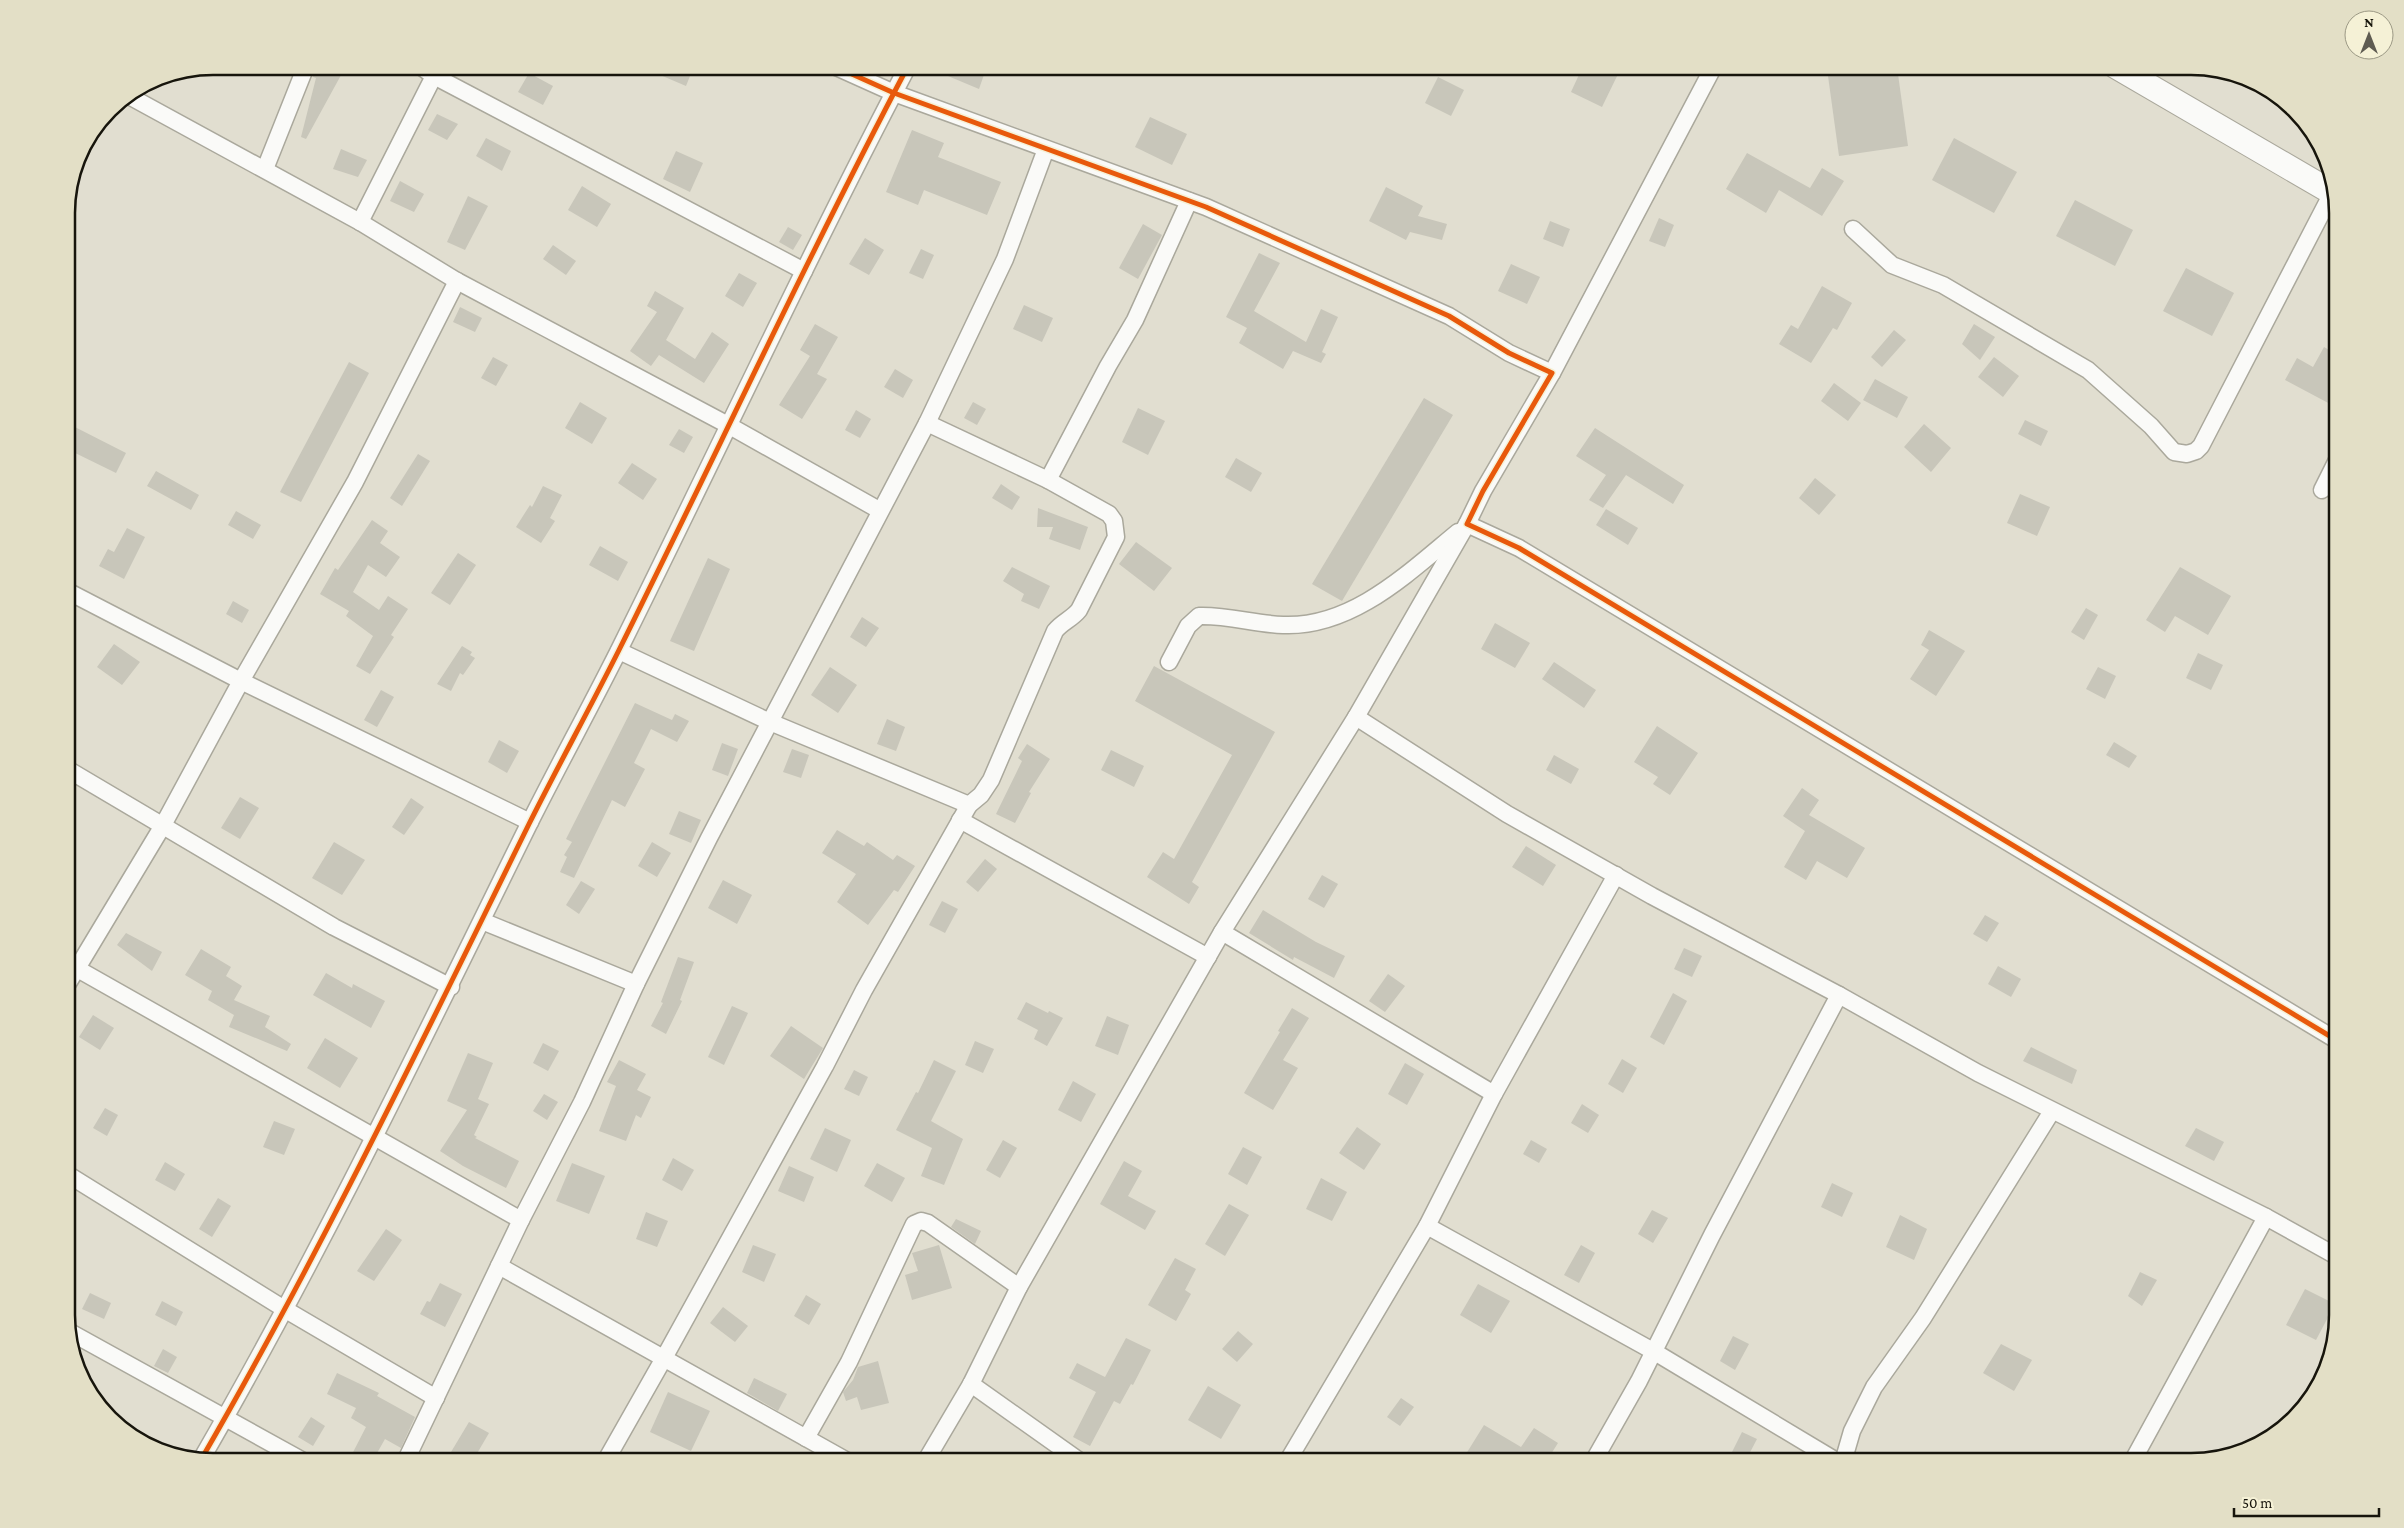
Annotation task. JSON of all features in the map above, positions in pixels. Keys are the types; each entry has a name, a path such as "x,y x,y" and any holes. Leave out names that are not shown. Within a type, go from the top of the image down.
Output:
{"street":[{"path":"265,169 302,75"},
{"path":"360,222 435,75"},
{"path":"444,75 804,271"},
{"path":"854,75 894,93 1189,201 1449,316 1509,353 1552,373"},
{"path":"205,1453 286,1310 451,987 530,822 619,651 804,271 903,75"},
{"path":"930,1453 971,1384 1019,1287 1222,932 1356,717 1467,524 1483,491 1552,373 1706,75"},
{"path":"2130,75 2327,190"},
{"path":"135,99 360,222 457,281 728,425 879,510"},
{"path":"409,1453 521,1220 582,1102 636,984 709,838 926,423 1005,259 1046,149"},
{"path":"1853,229 1892,265 1943,285 2088,370 2151,426 2174,452 2187,454 2196,451 2201,446 2328,200"},
{"path":"1048,480 1108,366 1135,320 1189,201"},
{"path":"75,960 162,827 241,681 355,482 457,281"},
{"path":"610,1453 825,1066 864,990 960,820 969,805 981,795 991,780 1055,631 1062,622 1074,617 1079,610 1116,538 1114,521 1109,514 1048,480 926,423"},
{"path":"2322,490 2329,476"},
{"path":"1169,662 1188,626 1199,616 1234,617 1282,625 1316,623 1350,609 1390,588 1467,524"},
{"path":"1467,524 1519,548 2329,1036"},
{"path":"75,596 241,681 530,822"},
{"path":"619,651 770,722 969,805"},
{"path":"1356,717 1507,814 1616,876 1839,995 1978,1073 2266,1217 2329,1252"},
{"path":"75,774 334,927 451,987"},
{"path":"960,820 1208,957"},
{"path":"1293,1453 1427,1226 1494,1094 1616,876"},
{"path":"482,921 636,984"},
{"path":"1222,932 1494,1094"},
{"path":"75,968 521,1220"},
{"path":"1598,1453 1639,1381 1773,1118 1839,995"},
{"path":"1846,1453 1852,1431 1874,1387 1922,1318 2052,1111"},
{"path":"75,1180 286,1310 436,1398"},
{"path":"2137,1453 2266,1217"},
{"path":"806,1438 849,1362 914,1224 928,1223 1019,1287"},
{"path":"1427,1226 1653,1351 1823,1453"},
{"path":"500,1266 833,1453"},
{"path":"77,1336 288,1453"},
{"path":"971,1384 1069,1453"}],"building":[{"path":"314,75 341,75 306,139 301,137 316,78 313,77"},
{"path":"528,75 533,75 553,86 543,105 518,92"},
{"path":"660,75 690,75 686,86"},
{"path":"946,75 984,75 979,89"},
{"path":"1579,75 1618,75 1602,107 1571,92"},
{"path":"1898,75 1908,146 1839,156 1828,76"},
{"path":"1438,77 1464,90 1451,116 1425,103"},
{"path":"437,114 458,124 447,140 428,130"},
{"path":"1150,117 1187,134 1172,165 1135,147"},
{"path":"912,130 944,143 938,157 1001,182 987,215 924,190 918,205 886,192"},
{"path":"486,138 511,151 502,171 476,156"},
{"path":"1954,138 2017,172 1994,213 1932,180"},
{"path":"341,149 367,160 358,177 333,169"},
{"path":"676,151 703,163 690,192 663,179"},
{"path":"1747,153 1810,188 1822,168 1844,181 1822,216 1779,190 1766,213 1726,189"},
{"path":"400,181 424,194 414,212 390,201"},
{"path":"582,186 611,204 597,227 568,210"},
{"path":"1386,187 1423,206 1418,216 1447,224 1442,240 1410,232 1406,240 1369,221"},
{"path":"468,196 488,206 465,250 447,242"},
{"path":"2075,200 2133,230 2115,266 2056,236"},
{"path":"1659,218 1674,225 1665,247 1649,241"},
{"path":"1550,221 1570,229 1563,247 1543,239"},
{"path":"1143,224 1162,235 1138,279 1119,268"},
{"path":"788,227 802,235 793,250 779,242"},
{"path":"865,238 884,250 869,275 849,264"},
{"path":"553,245 576,261 566,275 543,259"},
{"path":"921,249 934,255 923,279 909,273"},
{"path":"1259,253 1280,263 1254,311 1306,342 1321,309 1338,317 1322,352 1326,354 1321,363 1293,351 1283,369 1239,343 1247,328 1226,317"},
{"path":"1511,264 1540,277 1527,304 1498,291"},
{"path":"2186,268 2234,293 2212,336 2163,311"},
{"path":"739,273 757,283 743,307 725,296"},
{"path":"1822,286 1852,303 1837,330 1833,328 1811,363 1779,344 1791,325 1798,329"},
{"path":"655,291 684,308 666,340 695,359 712,332 729,344 704,383 659,355 651,366 630,351 657,312 647,306"},
{"path":"1024,305 1053,318 1042,342 1013,329"},
{"path":"460,307 482,318 475,332 453,322"},
{"path":"815,324 838,337 817,374 827,379 802,419 779,405 810,356 800,350"},
{"path":"1974,324 1995,337 1980,360 1962,344"},
{"path":"1894,330 1906,340 1882,367 1871,357"},
{"path":"2324,347 2329,350 2329,403 2285,380 2297,358 2313,367"},
{"path":"493,357 508,365 496,386 481,378"},
{"path":"1994,357 2019,376 2003,397 1978,377"},
{"path":"349,362 369,373 301,502 280,492"},
{"path":"895,369 913,380 903,398 884,387"},
{"path":"1875,379 1908,397 1897,418 1863,400"},
{"path":"1834,383 1861,403 1848,421 1821,401"},
{"path":"1424,398 1453,415 1342,601 1312,584"},
{"path":"580,402 607,418 592,444 565,428"},
{"path":"973,402 986,409 977,425 964,418"},
{"path":"1138,408 1165,421 1148,455 1122,442"},
{"path":"856,410 871,419 860,438 845,430"},
{"path":"2025,420 2048,431 2041,446 2018,434"},
{"path":"1924,424 1951,448 1931,472 1904,447"},
{"path":"75,427 126,453 116,473 75,453"},
{"path":"1595,428 1684,485 1673,504 1626,475 1603,508 1589,500 1606,475 1576,456"},
{"path":"679,429 693,437 684,453 669,445"},
{"path":"418,454 430,461 402,506 390,498"},
{"path":"1236,458 1262,473 1251,492 1225,477"},
{"path":"632,463 657,479 643,500 618,483"},
{"path":"156,471 199,495 191,510 147,486"},
{"path":"1815,478 1836,495 1819,515 1799,498"},
{"path":"1001,484 1020,497 1012,510 992,498"},
{"path":"543,486 562,495 550,518 555,521 541,543 516,527 530,505 532,507"},
{"path":"2020,494 2050,507 2037,536 2007,523"},
{"path":"1038,508 1088,527 1080,550 1049,539 1053,527 1037,527"},
{"path":"1606,509 1638,528 1628,545 1596,525"},
{"path":"236,511 261,525 253,539 228,525"},
{"path":"372,520 388,531 380,543 400,557 386,577 368,565 353,592 379,610 388,596 408,609 391,635 394,637 370,674 356,666 373,636 346,616 349,611 320,594 335,568 338,570"},
{"path":"127,528 145,537 124,579 99,566 108,549 114,552"},
{"path":"1136,542 1172,568 1154,591 1119,564"},
{"path":"600,546 628,562 618,581 589,565"},
{"path":"458,553 476,565 450,605 431,593"},
{"path":"708,558 730,569 694,651 670,641"},
{"path":"1012,567 1050,586 1039,609 1021,601 1024,594 1003,581"},
{"path":"2180,567 2231,596 2208,635 2175,616 2165,632 2146,620"},
{"path":"233,601 249,610 242,623 226,614"},
{"path":"2086,608 2098,615 2084,640 2071,632"},
{"path":"862,617 879,628 866,647 850,637"},
{"path":"1495,623 1530,643 1515,668 1481,649"},
{"path":"1929,630 1965,651 1936,696 1910,679 1929,650 1921,645"},
{"path":"114,644 140,662 122,685 97,667"},
{"path":"462,646 472,652 470,655 475,658 463,675 460,673 451,691 437,684"},
{"path":"2198,653 2223,665 2211,690 2186,678"},
{"path":"1554,662 1596,690 1584,708 1542,679"},
{"path":"1154,666 1275,732 1192,882 1199,887 1189,904 1147,877 1163,852 1174,859 1232,755 1135,701"},
{"path":"830,667 857,685 838,713 811,695"},
{"path":"2098,667 2116,676 2105,699 2086,689"},
{"path":"381,690 394,697 377,727 364,720"},
{"path":"635,703 672,720 675,714 689,721 677,742 651,729 634,763 645,769 625,807 612,800 574,878 560,872 567,857 564,855 572,842 566,839"},
{"path":"887,719 905,727 896,751 877,744"},
{"path":"1657,726 1698,753 1670,795 1653,784 1658,777 1634,762"},
{"path":"499,740 519,751 507,773 488,762"},
{"path":"2114,742 2137,756 2129,768 2106,755"},
{"path":"722,743 738,749 728,776 712,770"},
{"path":"1027,744 1050,759 1029,792 1031,793 1015,823 996,814 1022,761 1018,758"},
{"path":"792,749 809,755 801,778 783,772"},
{"path":"1111,750 1144,766 1134,787 1101,770"},
{"path":"1554,755 1579,769 1571,784 1546,770"},
{"path":"1802,788 1819,800 1809,815 1865,848 1847,878 1817,861 1806,880 1784,867 1805,831 1783,816"},
{"path":"240,797 259,808 240,839 221,828"},
{"path":"411,798 424,807 404,835 392,827"},
{"path":"679,811 701,820 691,843 669,834"},
{"path":"837,830 864,846 867,842 893,860 897,855 915,866 898,892 894,890 868,925 837,902 856,874 822,853"},
{"path":"334,842 365,860 342,895 312,878"},
{"path":"652,842 671,853 657,877 638,866"},
{"path":"1526,846 1556,865 1543,886 1512,867"},
{"path":"985,859 997,869 978,892 966,882"},
{"path":"1322,875 1338,884 1324,908 1308,899"},
{"path":"723,880 752,895 737,924 708,908"},
{"path":"581,881 595,889 579,914 566,905"},
{"path":"942,901 958,909 945,933 929,925"},
{"path":"1263,910 1316,942 1345,956 1334,978 1294,957 1293,960 1249,933"},
{"path":"1985,915 1999,923 1987,942 1973,934"},
{"path":"126,933 162,952 152,971 117,945"},
{"path":"1684,948 1702,956 1692,977 1674,969"},
{"path":"201,949 231,967 226,976 242,986 234,1000 270,1016 265,1027 291,1044 287,1051 229,1027 234,1015 208,1000 212,991 185,975"},
{"path":"678,957 694,962 680,1000 682,1001 666,1034 651,1026 663,1003 661,1002"},
{"path":"1998,966 2021,979 2011,997 1988,984"},
{"path":"326,973 352,988 353,984 385,1001 371,1028 313,995"},
{"path":"1388,974 1405,986 1385,1012 1369,1001"},
{"path":"1673,993 1687,1001 1664,1045 1650,1037"},
{"path":"1026,1002 1063,1018 1047,1046 1034,1039 1038,1030 1017,1019"},
{"path":"732,1006 748,1013 724,1065 708,1057"},
{"path":"1292,1008 1309,1018 1283,1060 1298,1068 1273,1110 1244,1093"},
{"path":"93,1015 114,1028 100,1050 79,1037"},
{"path":"1107,1016 1129,1025 1118,1055 1095,1046"},
{"path":"791,1026 823,1048 804,1079 770,1056"},
{"path":"325,1038 358,1058 340,1088 307,1068"},
{"path":"975,1041 994,1049 983,1073 965,1065"},
{"path":"543,1043 559,1051 548,1071 533,1063"},
{"path":"2031,1047 2077,1070 2072,1084 2023,1061"},
{"path":"468,1053 493,1063 478,1099 489,1104 474,1135 477,1137 475,1138 519,1161 506,1188 463,1166 440,1151 467,1110 447,1101"},
{"path":"1622,1059 1637,1068 1623,1093 1608,1084"},
{"path":"619,1060 646,1074 637,1090 651,1097 641,1118 636,1115 626,1141 599,1131 616,1086 607,1082"},
{"path":"934,1060 956,1071 931,1121 963,1139 944,1185 921,1176 932,1148 896,1130 916,1092 918,1093"},
{"path":"1405,1063 1424,1074 1407,1105 1388,1094"},
{"path":"854,1070 868,1077 859,1096 844,1089"},
{"path":"1073,1081 1096,1094 1081,1122 1058,1110"},
{"path":"544,1094 558,1102 547,1120 533,1111"},
{"path":"1582,1104 1599,1115 1588,1133 1571,1123"},
{"path":"105,1108 118,1115 107,1136 93,1128"},
{"path":"274,1121 295,1129 284,1155 263,1147"},
{"path":"1357,1127 1381,1144 1364,1170 1339,1153"},
{"path":"825,1128 851,1140 837,1172 810,1159"},
{"path":"2196,1128 2224,1142 2214,1161 2185,1146"},
{"path":"1003,1140 1017,1148 1000,1178 986,1170"},
{"path":"1531,1140 1547,1149 1539,1163 1523,1154"},
{"path":"1243,1147 1262,1157 1247,1185 1228,1174"},
{"path":"673,1158 694,1170 682,1191 662,1180"},
{"path":"1124,1161 1142,1171 1128,1196 1156,1211 1145,1230 1100,1204"},
{"path":"165,1162 185,1174 175,1191 155,1180"},
{"path":"572,1163 605,1176 589,1214 556,1201"},
{"path":"877,1163 905,1178 892,1202 864,1186"},
{"path":"789,1166 814,1177 804,1202 778,1191"},
{"path":"1321,1178 1347,1192 1332,1221 1306,1209"},
{"path":"1832,1183 1853,1193 1842,1217 1821,1207"},
{"path":"218,1198 231,1206 212,1237 199,1229"},
{"path":"1229,1204 1249,1215 1225,1256 1205,1244"},
{"path":"1652,1210 1668,1218 1653,1243 1638,1234"},
{"path":"646,1212 668,1221 657,1247 636,1239"},
{"path":"1900,1215 1927,1229 1914,1260 1886,1247"},
{"path":"956,1219 981,1231 975,1244 951,1227"},
{"path":"386,1229 402,1240 374,1281 357,1271"},
{"path":"753,1245 776,1254 764,1282 742,1272"},
{"path":"939,1245 952,1288 912,1300 905,1275 918,1271 912,1253"},
{"path":"1581,1245 1595,1253 1579,1283 1564,1275"},
{"path":"1175,1258 1196,1269 1185,1290 1191,1294 1176,1321 1148,1305"},
{"path":"2140,1272 2157,1280 2142,1306 2128,1296"},
{"path":"440,1283 462,1294 445,1327 420,1314 427,1301 430,1302"},
{"path":"1478,1284 1510,1301 1491,1333 1460,1315"},
{"path":"2305,1289 2329,1301 2329,1315 2316,1340 2286,1325"},
{"path":"90,1293 111,1303 104,1319 82,1309"},
{"path":"806,1295 821,1304 809,1325 794,1316"},
{"path":"162,1301 183,1312 176,1326 155,1315"},
{"path":"723,1307 748,1326 735,1342 710,1323"},
{"path":"1238,1331 1253,1344 1237,1362 1222,1349"},
{"path":"1733,1336 1749,1344 1735,1370 1720,1361"},
{"path":"1126,1338 1151,1350 1133,1385 1131,1384 1120,1404 1114,1401 1090,1446 1073,1437 1096,1392 1069,1378 1077,1363 1105,1377"},
{"path":"2001,1344 2032,1360 2014,1391 1983,1373"},
{"path":"163,1349 177,1357 168,1373 154,1366"},
{"path":"878,1361 889,1403 861,1410 857,1397 846,1401 843,1392 853,1380 858,1367"},
{"path":"337,1373 379,1393 377,1396 415,1417 401,1448 385,1439 377,1453 353,1453 366,1427 351,1418 356,1408 327,1394"},
{"path":"754,1378 787,1394 778,1411 747,1393"},
{"path":"1208,1386 1241,1405 1221,1439 1188,1420"},
{"path":"668,1392 710,1411 691,1451 650,1432"},
{"path":"1401,1398 1414,1407 1400,1426 1387,1417"},
{"path":"311,1417 325,1426 313,1446 298,1437"},
{"path":"469,1422 489,1433 477,1453 451,1452"},
{"path":"1484,1425 1521,1447 1534,1428 1558,1443 1552,1453 1467,1453"},
{"path":"1742,1432 1757,1439 1750,1453 1732,1453"}],"cycle path":[{"path":"854,75 894,93 1206,207 1449,316 1509,353 1552,373 1483,491 1467,524 1519,548 2329,1036"},
{"path":"205,1453 289,1302 371,1144 529,824 619,650 798,284 903,75"}]}
